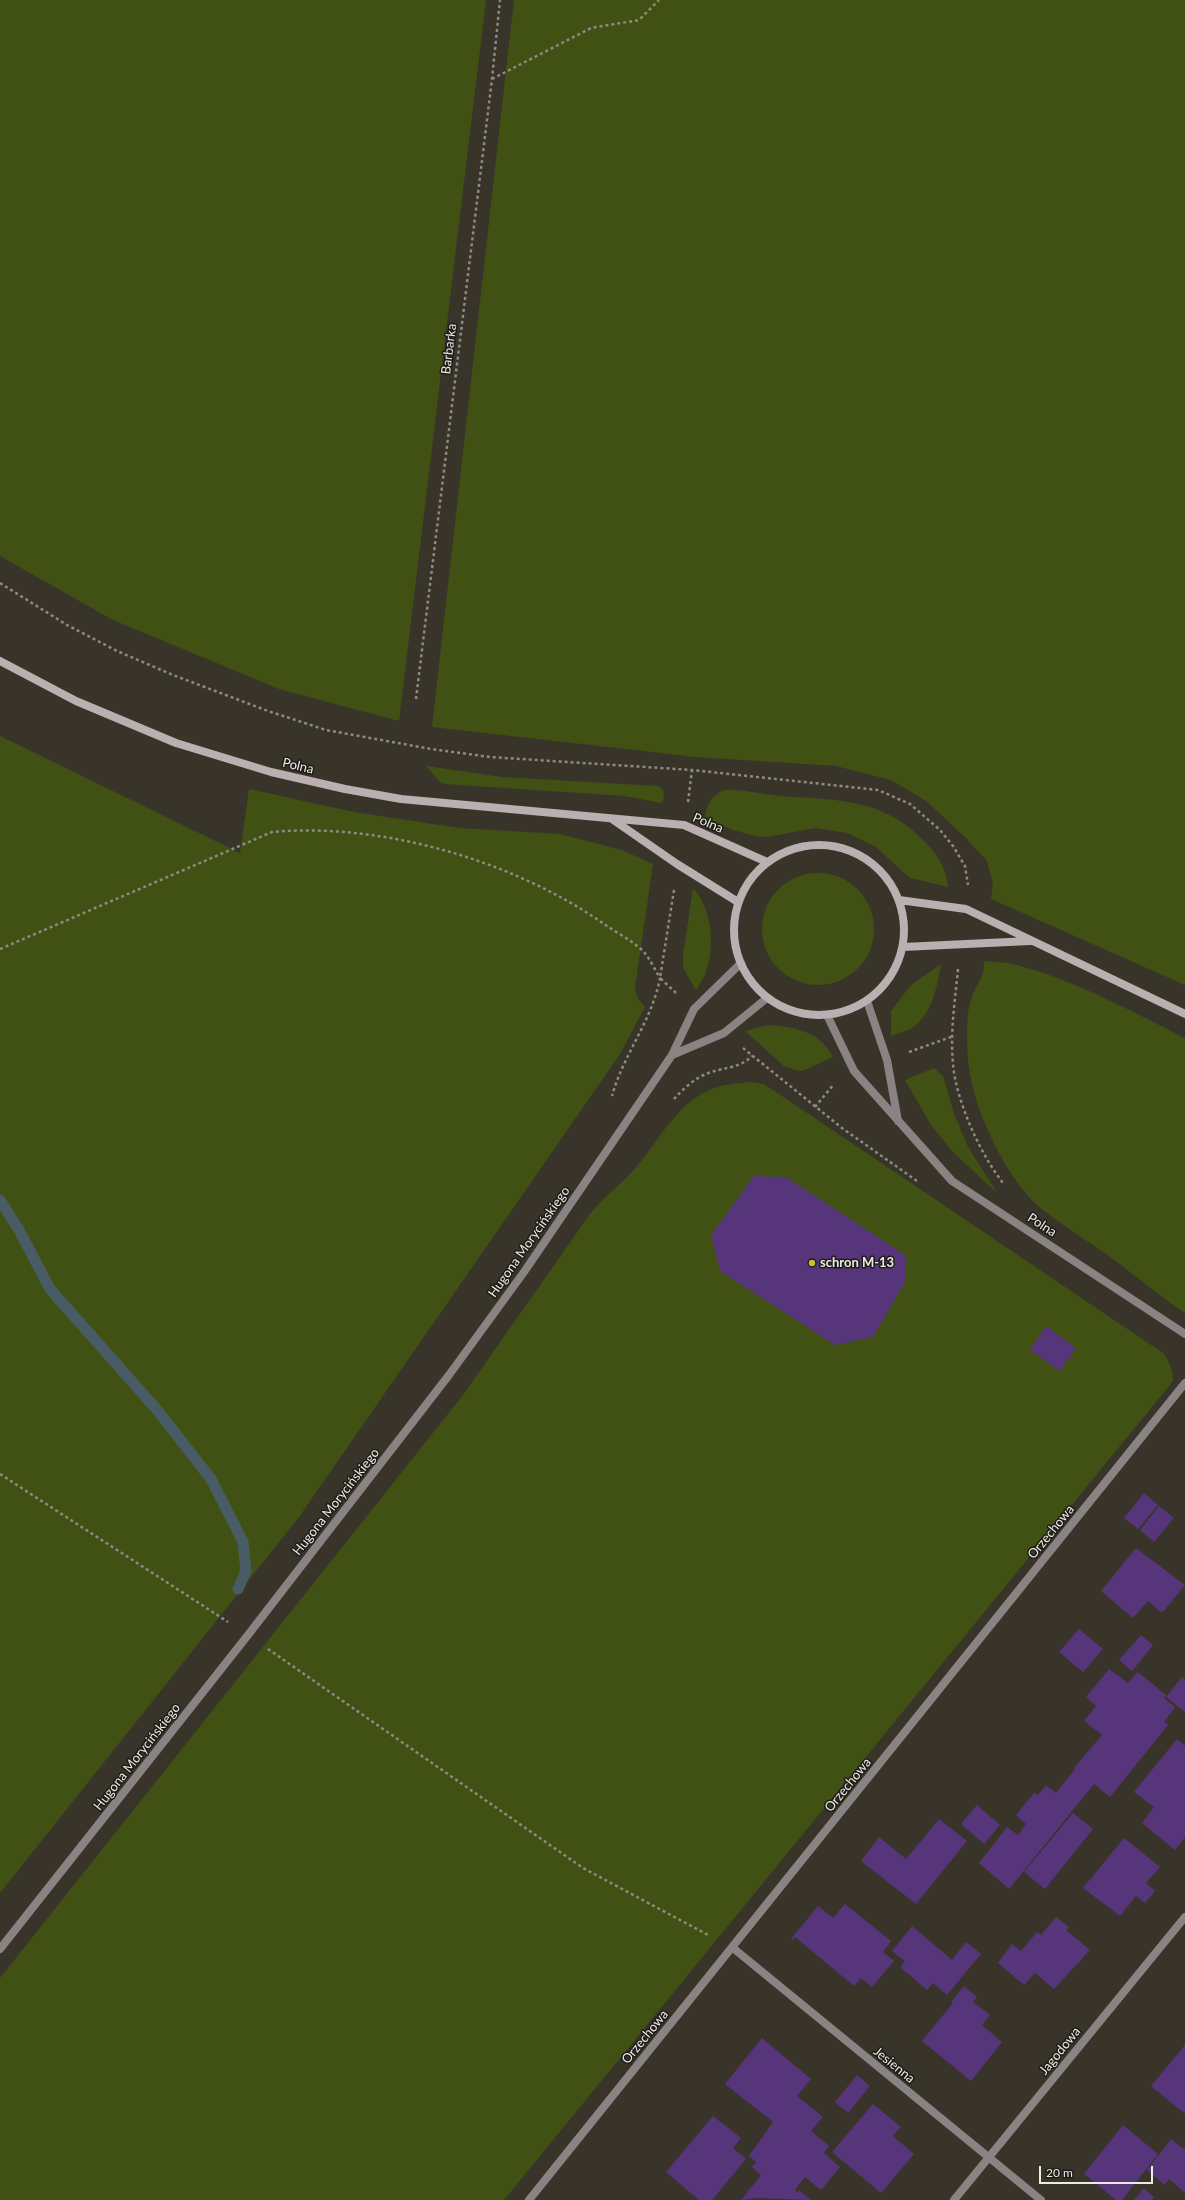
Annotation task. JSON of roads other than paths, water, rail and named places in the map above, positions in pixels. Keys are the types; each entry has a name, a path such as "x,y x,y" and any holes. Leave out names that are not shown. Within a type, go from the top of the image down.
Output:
{"street":[{"name":"Polna","path":"0,661 76,701 176,742 271,772 345,789 401,799 684,825 768,862"},
{"name":"Polna","path":"611,819 677,864 738,902"},
{"path":"816,845 843,848 866,859 886,877 899,900 904,923 902,947 895,968 883,987 867,1001 847,1011 827,1015 806,1014 792,1010 767,998 752,982 740,963 734,933 738,902 750,880 768,862 790,850 816,845"},
{"path":"899,900 966,909 1185,1014"},
{"path":"902,947 1030,941"},
{"name":"Hugona Morycińskiego","path":"0,1949 248,1635 486,1326 672,1055 694,1009 740,963"},
{"path":"672,1055 724,1033 767,998"},
{"path":"867,1001 887,1060 898,1122"},
{"name":"Polna","path":"827,1015 854,1071 952,1181 1185,1334"},
{"name":"Orzechowa","path":"529,2200 1185,1383"},
{"name":"Jagodowa","path":"954,2200 1185,1917"},
{"name":"Jesienna","path":"732,1948 1041,2200"}],"waterway":[{"path":"0,1200 19,1230 50,1289 158,1411 211,1479 243,1542 246,1571 238,1589"}],"place":[{"name":"schron M-13","path":"812,1263"}]}
